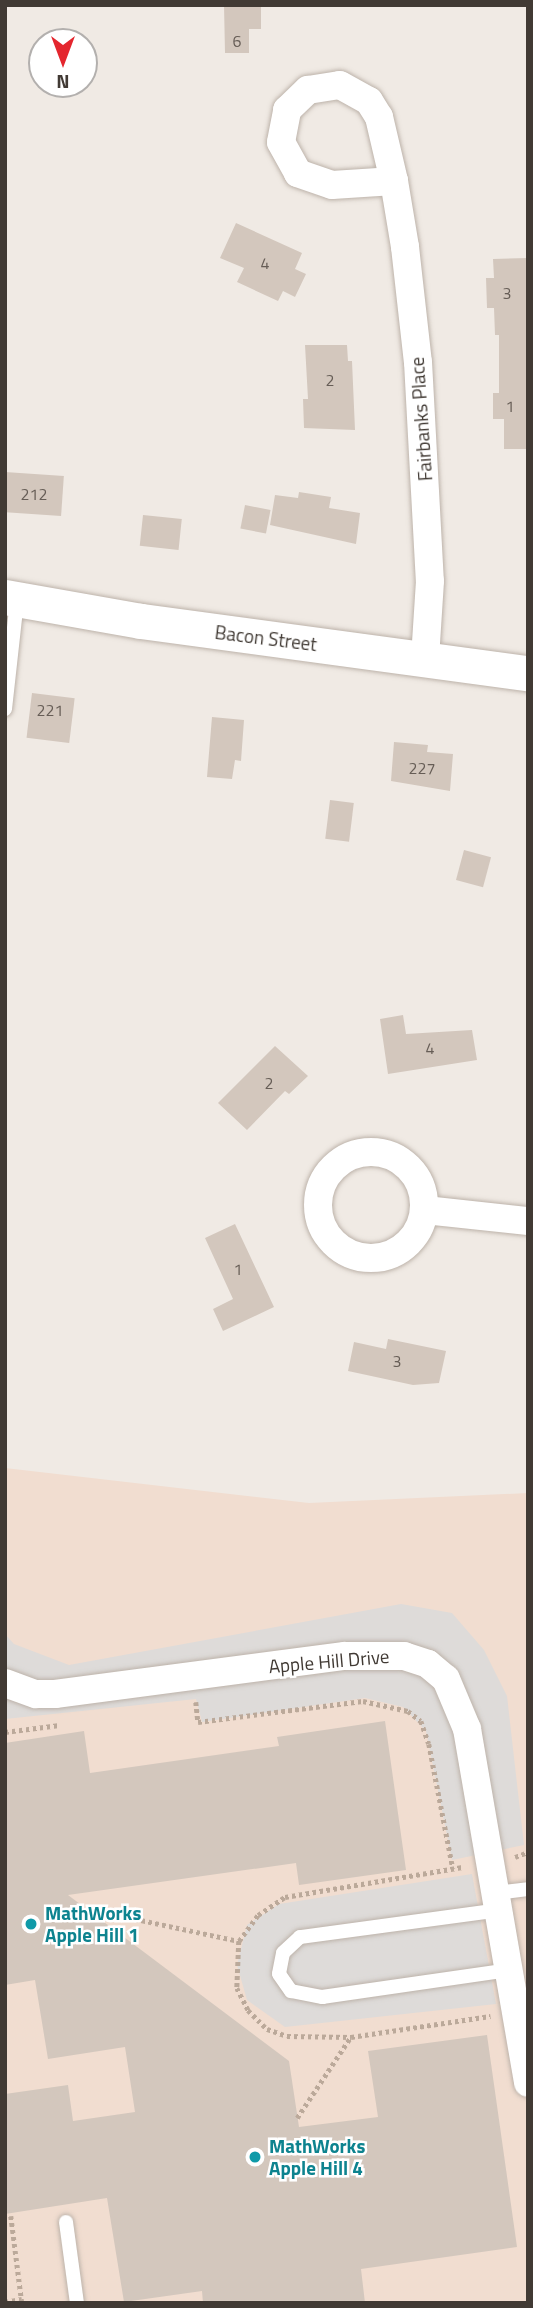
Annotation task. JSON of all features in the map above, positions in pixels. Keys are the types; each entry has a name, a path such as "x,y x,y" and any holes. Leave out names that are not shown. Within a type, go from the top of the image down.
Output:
{"street":[{"name":"Fairbanks Place","path":"394,181 414,322 426,468 430,581 425,659"},
{"name":"Bacon Street","path":"11,599 528,673"},
{"path":"425,1210 528,1221"},
{"name":"Apple Hill Drive","path":"5,1683 36,1694 55,1695 345,1656 404,1656 428,1664 446,1679 467,1728 528,2083"}],"lane":[{"path":"5,709 11,599"},
{"path":"510,1970 322,1997 291,1991 279,1974 283,1952 300,1937 498,1901 528,1889"},
{"path":"66,2222 77,2303"}],"path":[{"path":"184,1700 196,1699 198,1722 363,1701 385,1703 408,1711 421,1721 429,1744 453,1869"},
{"path":"5,1732 71,1723"},
{"path":"80,1907 239,1941 258,1915 285,1897 491,1862 528,1852"},
{"path":"297,2118 351,2037"},
{"path":"5,2302 22,2301 11,2216"}],"shaded area":[{"path":"5,1468 309,1503 528,1493 528,2303 5,2303"},
{"path":"401,1604 452,1613 484,1650 507,1696 524,1845 452,1860 426,1731 403,1707 365,1698 202,1722 196,1699 5,1719 5,1634 14,1644 69,1665"},
{"path":"472,1874 496,2004 285,2027 247,2000 237,1965 247,1925 279,1904"}],"building":[{"path":"224,5 261,5 261,29 249,29 249,53 225,53"},
{"path":"236,223 302,253 295,269 306,274 295,297 283,291 278,301 237,282 244,268 220,258"},
{"path":"528,258 528,449 504,449 504,419 493,419 493,393 499,393 499,335 495,335 494,308 487,308 486,278 494,278 493,259"},
{"path":"305,345 347,345 348,361 352,361 355,430 304,428 303,399 308,399"},
{"path":"5,472 64,476 61,516 5,512"},
{"path":"299,492 331,497 329,508 360,513 356,544 270,525 275,495 298,498"},
{"path":"245,505 271,510 266,534 240,529"},
{"path":"143,515 182,519 179,550 140,546"},
{"path":"32,693 75,698 69,743 27,738"},
{"path":"212,717 244,720 241,761 235,760 232,779 207,777"},
{"path":"394,742 428,745 427,752 453,754 450,791 391,781"},
{"path":"330,800 354,803 349,842 325,839"},
{"path":"464,850 491,857 483,887 456,880"},
{"path":"403,1015 406,1034 472,1030 477,1060 388,1074 380,1019"},
{"path":"275,1046 308,1076 289,1094 285,1091 247,1130 218,1103"},
{"path":"235,1224 274,1307 223,1331 213,1309 233,1299 205,1238"},
{"path":"388,1339 446,1351 439,1383 413,1385 348,1371 354,1342 386,1349"},
{"path":"385,1721 406,1870 299,1885 296,1863 68,1895 289,2061 299,2127 378,2117 368,2051 487,2035 517,2247 361,2269 365,2303 203,2303 202,2291 124,2302 107,2198 5,2214 5,2094 68,2085 73,2121 135,2112 125,2047 48,2059 35,1980 5,1985 5,1743 84,1731 90,1773 279,1746 277,1737"}],"place":[{"name":"MathWorks Apple Hill 1","path":"31,1924"},
{"name":"MathWorks Apple Hill 4","path":"255,2157"}]}
